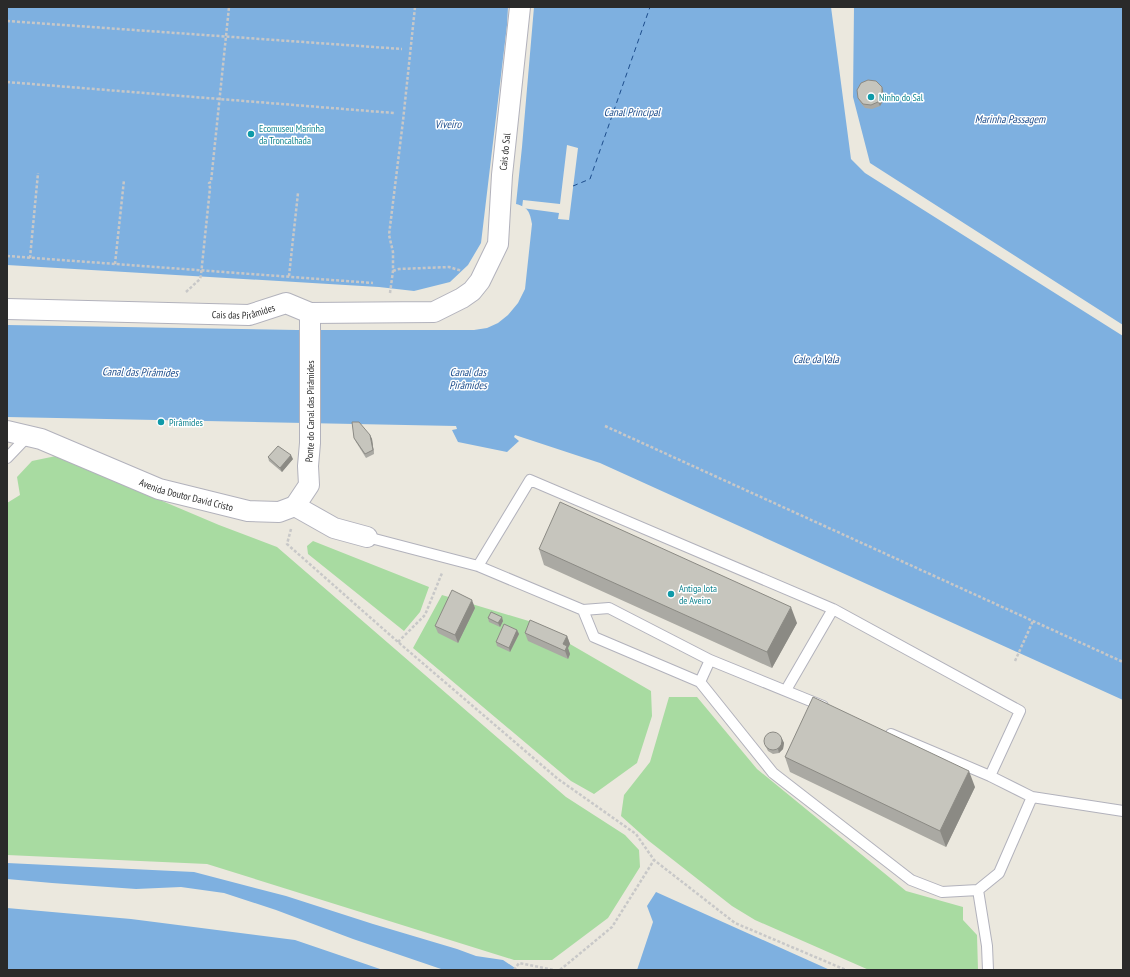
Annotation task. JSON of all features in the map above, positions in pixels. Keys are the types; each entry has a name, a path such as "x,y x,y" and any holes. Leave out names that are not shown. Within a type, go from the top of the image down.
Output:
{"street":[{"name":"Cais do Sal","path":"472,291 480,280 498,244 502,176 520,7"},
{"name":"Cais das Pirâmides","path":"7,309 249,314 286,304 310,319 434,312 462,298 472,291"},
{"name":"Ponte do Canal das Pirâmides","path":"295,506 309,485 310,319"},
{"name":"Avenida Doutor David Cristo","path":"7,431 41,439 158,489 248,511 279,512 295,506"},
{"path":"295,506 334,528 367,537"}],"lane":[{"path":"7,458 28,436"},
{"path":"478,566 530,480 833,610 1020,711 990,776"},
{"path":"367,537 478,566 583,610 609,608 710,660 830,709"},
{"path":"583,610 594,637 700,682 773,773 911,880 942,892 978,890 999,873 1032,797"},
{"path":"786,690 833,610"},
{"path":"700,682 710,660"},
{"path":"880,730 990,776 1032,797 1123,811"},
{"path":"978,890 987,946 988,970"}],"path":[{"path":"201,275 210,188 209,183 211,182 229,7"},
{"path":"415,7 389,235 393,252 394,271 399,269 449,267 462,271"},
{"path":"7,22 402,49"},
{"path":"7,82 394,113"},
{"path":"30,258 38,173"},
{"path":"115,264 124,180"},
{"path":"289,276 298,193"},
{"path":"7,256 374,283"},
{"path":"605,426 1123,662"},
{"path":"295,506 287,544 398,642 558,779 636,834 654,860 735,922 846,970"},
{"path":"398,642 425,615 448,558"},
{"path":"1015,661 1033,621"},
{"path":"560,970 612,928 654,860"},
{"path":"514,970 519,963 554,970"}],"green space":[{"path":"56,456 219,525 277,547 566,797 625,835 639,850 640,867 608,918 552,960 514,960 207,864 7,855 7,503 20,495 17,477 32,461"},
{"path":"313,541 429,587 420,612 404,631 308,554 307,546"},
{"path":"442,595 532,622 651,691 652,716 637,763 594,794 571,781 413,648"},
{"path":"669,697 697,697 757,769 906,891 963,907 963,920 977,935 978,970 869,970 755,920 732,906 649,841 621,816 624,795 650,762"}],"water":[{"name":"Ecomuseu Marinha da Troncalhada","path":"7,7 508,7 481,243 468,265 450,282 414,291 379,287 7,265"},
{"name":"Cale da Vala","path":"534,7 831,7 851,159 865,173 1123,336 1123,700 600,463 515,435 514,437 519,441 507,452 458,442 452,430 457,429 456,426 7,417 7,325 297,330 474,330 487,328 498,323 508,315 518,303 525,289 532,224 526,208 516,204"},
{"name":"Marinha Passagem","path":"854,7 1123,7 1123,325 870,163 853,97"},
{"path":"7,863 194,872 286,896 476,956 503,960 518,970 444,970 224,893 181,887 136,889 7,879"},
{"path":"656,892 830,970 637,970 653,922 647,906"},
{"path":"7,908 131,919 295,940 383,970 7,970"}],"pier":[{"path":"567,145 578,148 569,220 558,219 559,213 522,208 523,200 560,204"}],"building":[{"name":"Ninho do Sal","path":"868,80 876,81 882,87 882,95 878,102 871,105 863,104 858,98 857,90 861,83"},
{"path":"352,422 359,422 370,435 373,450 365,454 354,438"},
{"path":"278,446 291,455 280,468 268,457"},
{"name":"Antiga lota de Aveiro","path":"560,502 791,607 767,652 539,549"},
{"path":"452,590 472,600 455,635 435,626"},
{"path":"491,612 502,617 498,623 488,618"},
{"path":"530,620 567,636 563,644 567,646 565,651 525,633"},
{"path":"504,624 517,630 509,648 496,642"},
{"path":"813,697 969,771 940,831 785,757"},
{"path":"773,732 779,735 782,741 779,747 773,750 767,747 764,741 767,735"}],"ferry route":[{"path":"573,186 590,179 650,7"}],"place":[{"name":"Ninho do Sal","path":"871,97"},
{"name":"Ecomuseu Marinha da Troncalhada","path":"251,134"},
{"name":"Pirâmides","path":"161,422"},
{"name":"Antiga lota de Aveiro","path":"671,594"}],"water label":[{"name":"Canal Principal","path":"632,112"},
{"name":"Viveiro","path":"448,124"},
{"name":"Canal das Pirâmides","path":"140,372"},
{"name":"Canal das Pirâmides","path":"468,378"}]}
